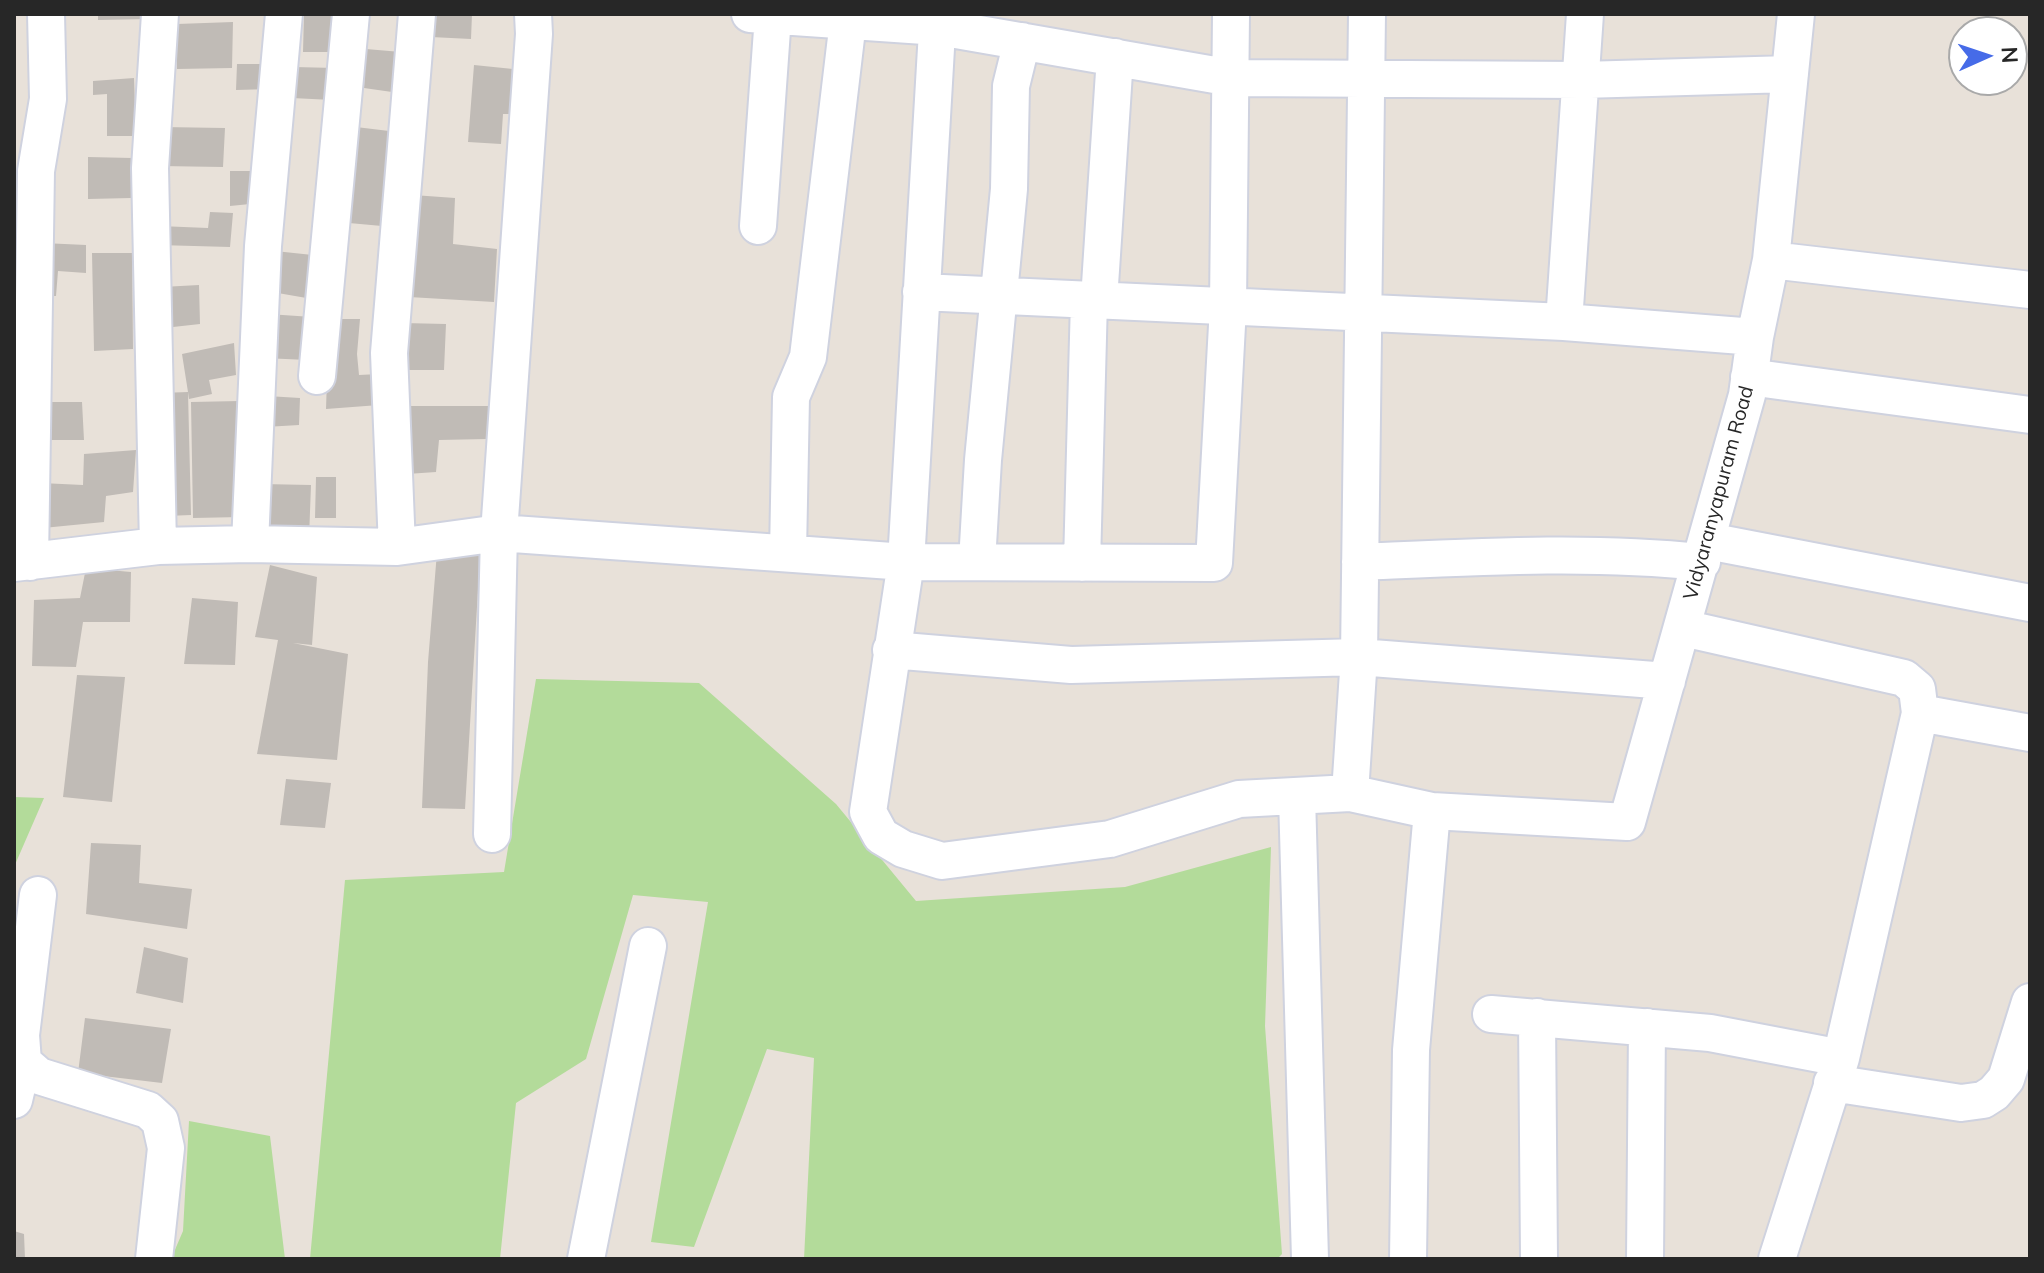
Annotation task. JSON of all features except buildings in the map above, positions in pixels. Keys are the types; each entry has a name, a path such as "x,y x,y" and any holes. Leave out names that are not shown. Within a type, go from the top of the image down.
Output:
{"street":[{"path":"46,14 48,99 36,171 22,562 158,546 397,547 499,533 906,562 1082,563 1214,563 1228,307 1231,14"},
{"path":"158,546 150,168 160,14"},
{"path":"250,544 263,246 284,14"},
{"path":"317,376 351,14"},
{"path":"397,547 389,353 417,14"},
{"path":"492,834 499,533 533,14"},
{"path":"1350,793 1359,657 1367,14"},
{"path":"1564,322 1585,14"},
{"name":"Vidyaranyapuram Road","path":"1432,811 1627,822 1747,395 1771,260 1796,14"},
{"path":"758,226 761,15 848,21 938,21 1039,34 1115,57 1232,78 1582,80 1790,74"},
{"path":"788,553 791,397 808,357 848,21"},
{"path":"938,21 906,562 868,812 881,836 903,849 942,861 1110,839 1239,799 1350,793 1432,811 1411,1050 1408,1259"},
{"path":"977,562 983,460 1009,189 1011,86 1039,34"},
{"path":"1082,563 1094,300 1115,57"},
{"path":"1771,260 2030,290"},
{"path":"921,292 1564,322 1755,337"},
{"path":"1749,377 2030,415"},
{"path":"1360,562 1547,555 1648,556 1705,551 2030,603"},
{"path":"1683,628 1904,678 1917,689 1920,713 1836,1070 1777,1259"},
{"path":"891,650 1071,665 1359,657 1667,681"},
{"path":"1920,713 2030,733"},
{"path":"1297,796 1310,1259"},
{"path":"14,1100 23,1062 21,1035 38,895"},
{"path":"586,1259 648,946"},
{"path":"1491,1014 1710,1033 1961,1103 1983,1100 2006,1079 2030,1002"},
{"path":"1537,1017 1539,1259"},
{"path":"1645,1259 1647,1027"},
{"path":"23,1062 39,1076 148,1110 160,1121 166,1148 154,1259"}],"green space":[{"path":"536,679 699,683 836,804 916,901 1125,887 1271,847 1265,1026 1282,1254 1277,1259 804,1259 814,1058 767,1049 694,1247 651,1242 708,902 633,895 586,1059 516,1103 500,1259 310,1259 345,880 504,872"},
{"path":"14,797 44,798 14,867"},
{"path":"189,1121 270,1136 285,1259 171,1259 183,1231"}]}
